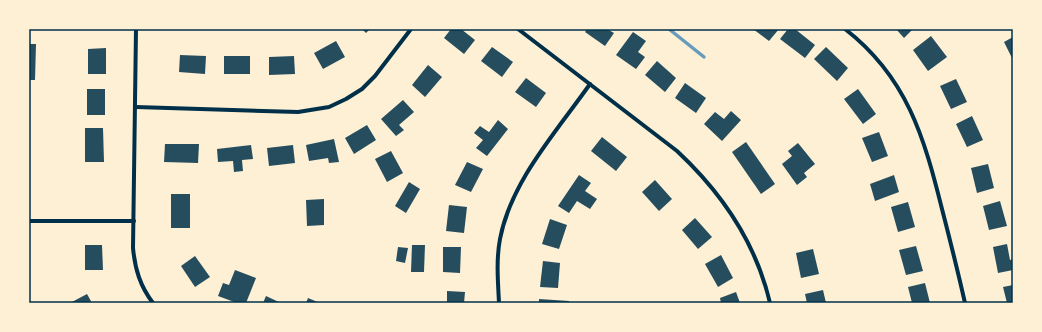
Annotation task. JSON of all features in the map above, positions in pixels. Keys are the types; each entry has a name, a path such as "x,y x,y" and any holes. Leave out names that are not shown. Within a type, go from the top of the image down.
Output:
{"street":[{"path":"136,29 133,248 138,277 144,291 153,303"},
{"path":"136,107 298,112 329,107 346,99 371,80 411,29"},
{"path":"518,29 676,151 712,187 736,222 748,243 759,268 770,303"},
{"path":"845,29 863,43 881,64 907,103 919,130 928,155 965,303"},
{"path":"499,303 499,240 504,220 513,197 527,172 590,84"},
{"path":"29,221 134,221"}],"building":[{"path":"362,29 370,29 366,33"},
{"path":"451,29 461,29 475,40 464,54 444,38"},
{"path":"587,29 607,29 614,33 605,46 585,32"},
{"path":"753,29 779,29 769,41"},
{"path":"788,29 795,29 815,45 805,58 780,39"},
{"path":"896,29 913,29 904,38"},
{"path":"633,32 646,41 638,52 645,57 636,69 616,55"},
{"path":"931,36 947,57 928,71 913,50"},
{"path":"1013,37 1013,60 1004,42"},
{"path":"336,41 345,57 323,69 314,53"},
{"path":"29,44 36,44 35,80 29,80"},
{"path":"492,47 513,62 502,77 481,61"},
{"path":"826,47 848,68 837,81 814,59"},
{"path":"106,48 106,74 88,74 88,49"},
{"path":"180,55 206,56 205,74 179,72"},
{"path":"224,56 250,56 250,74 224,74"},
{"path":"294,56 295,74 269,75 269,57"},
{"path":"657,61 676,78 665,92 645,75"},
{"path":"428,65 442,77 425,97 412,85"},
{"path":"526,78 546,93 536,107 515,92"},
{"path":"956,79 967,102 951,109 940,86"},
{"path":"685,83 706,98 696,113 675,98"},
{"path":"87,89 105,89 105,115 87,115"},
{"path":"858,89 876,114 863,124 844,99"},
{"path":"403,100 414,112 399,125 404,130 396,136 381,119"},
{"path":"731,111 741,120 722,141 704,124 715,112 724,119"},
{"path":"972,116 983,140 967,147 956,124"},
{"path":"498,120 508,129 487,156 476,148 483,140 474,133 480,126 489,132"},
{"path":"367,125 376,140 354,154 345,138"},
{"path":"85,128 103,128 104,162 85,162"},
{"path":"879,132 888,156 872,162 862,138"},
{"path":"602,137 627,157 616,171 591,151"},
{"path":"334,139 339,162 329,163 328,158 309,161 306,145"},
{"path":"746,142 775,184 761,194 732,152"},
{"path":"798,143 815,164 804,173 807,177 797,185 782,164 792,156 788,151"},
{"path":"165,144 199,144 198,163 164,162"},
{"path":"251,145 253,159 242,160 243,171 234,172 233,161 218,162 217,149"},
{"path":"293,145 295,163 269,166 267,148"},
{"path":"391,151 403,173 387,182 375,159"},
{"path":"467,162 483,169 471,192 455,185"},
{"path":"988,164 994,188 977,193 971,168"},
{"path":"579,175 591,183 585,191 597,199 590,209 577,201 569,213 558,206"},
{"path":"894,175 899,192 875,201 870,184"},
{"path":"655,180 672,199 659,211 642,192"},
{"path":"409,182 420,189 406,213 395,206"},
{"path":"171,194 190,194 190,228 171,228"},
{"path":"324,199 324,225 307,226 306,200"},
{"path":"1000,201 1007,226 989,230 983,206"},
{"path":"908,202 915,227 898,232 891,207"},
{"path":"449,205 467,207 464,233 446,231"},
{"path":"695,218 712,237 698,249 682,230"},
{"path":"550,219 567,225 559,249 542,244"},
{"path":"1007,244 1010,260 1013,259 1013,270 998,273 993,247"},
{"path":"85,245 102,245 103,270 85,270"},
{"path":"412,245 425,245 424,272 411,272"},
{"path":"916,246 923,271 906,275 899,250"},
{"path":"398,247 408,248 405,263 396,261"},
{"path":"443,247 461,247 460,273 443,272"},
{"path":"813,249 819,274 801,278 796,253"},
{"path":"721,255 733,278 718,287 705,264"},
{"path":"195,256 210,277 195,287 181,266"},
{"path":"543,261 560,263 558,288 540,287"},
{"path":"235,270 256,278 246,303 237,303 218,296 223,283 229,285"},
{"path":"925,283 930,303 912,303 908,287"},
{"path":"1013,285 1013,303 1007,303 1003,287"},
{"path":"823,290 826,303 807,303 805,294"},
{"path":"447,291 465,292 464,303 447,303"},
{"path":"736,292 740,303 721,303 720,298"},
{"path":"87,294 92,303 70,303"},
{"path":"266,296 281,303 263,303"},
{"path":"308,298 320,303 306,303"},
{"path":"539,299 569,301 569,303 539,303"}],"waterway":[{"path":"669,29 704,57"}]}
